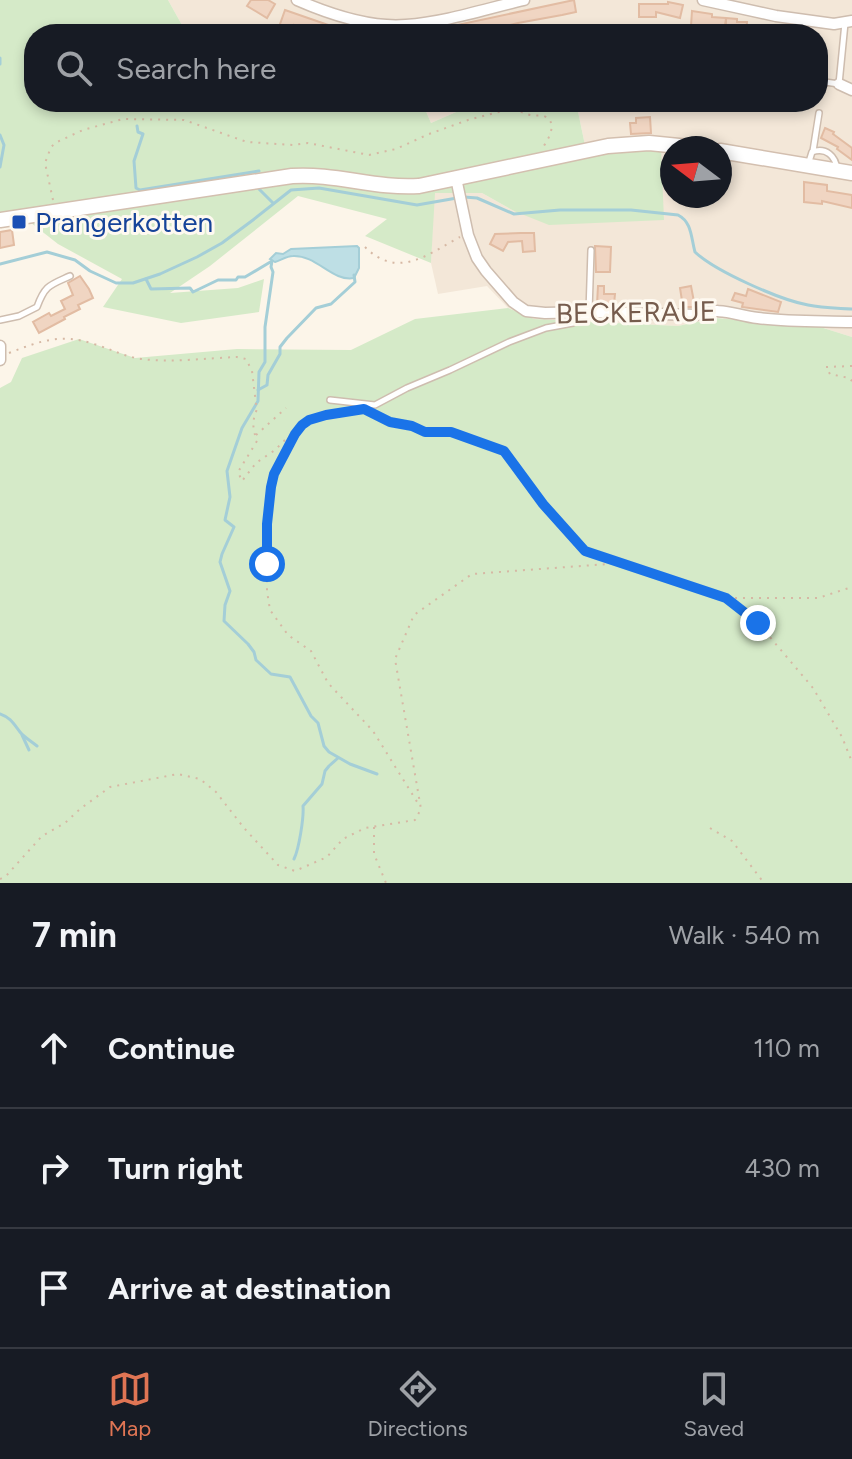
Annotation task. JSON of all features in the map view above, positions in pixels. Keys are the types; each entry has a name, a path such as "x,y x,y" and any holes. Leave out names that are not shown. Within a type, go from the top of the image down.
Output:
{"main road":[{"path":"0,220 292,176 320,175 393,187 458,190 542,160 608,146 660,144"},
{"path":"732,152 810,159 844,172"}],"street":[{"path":"297,0 345,16 386,24"},
{"path":"406,24 524,0"},
{"path":"704,0 776,16 834,24 848,22"},
{"path":"839,84 852,90"},
{"name":"BECKERAUE","path":"458,190 468,235 477,258 513,302 526,311 696,315 710,310 756,318 852,322"},
{"path":"0,346 0,358"}],"lane":[{"path":"828,82 839,84 848,22"},
{"path":"810,159 819,113"},
{"path":"330,400 375,405 509,342 546,328 573,323 592,312 591,250"},
{"path":"0,320 19,316 37,307 48,285 70,276"}],"path":[{"path":"54,202 45,163 51,147 83,130 123,119 191,121 247,142 308,143 369,155 396,149 429,134 499,112"},
{"path":"522,112 548,119 552,129 543,146 542,160"},
{"path":"365,247 383,260 405,264 468,235"},
{"path":"0,358 36,342 75,339 128,357 147,360 246,359 252,371 258,407 252,418 257,441 238,472 242,481 256,463 295,434"},
{"path":"852,366 826,367 830,374 852,381"},
{"path":"255,436 286,408"},
{"path":"421,809 373,731 328,683 311,651 288,635 270,610 267,524 271,487 274,474 295,434 309,420 364,409 390,422 425,432 451,432 504,451 543,504 585,551 726,598 818,598 852,587"},
{"path":"0,879 42,836 65,823 110,787 178,774 200,779 216,792 278,865 295,871 327,857 343,839 365,828 415,820 421,809 395,659 414,615 472,574 622,563"},
{"path":"726,598 758,623 813,688 842,737 852,762"},
{"path":"374,826 374,854 386,883"},
{"path":"710,828 732,841 764,883"}],"shaded area":[{"path":"168,0 852,0 852,337 817,326 715,318 678,326 534,319 508,308 487,286 438,294 431,263 434,193 482,193 514,211 587,155 578,112 828,112 828,24 181,24"},
{"path":"426,112 456,112 431,123"}],"green space":[{"path":"0,0 168,0 181,24 24,24 24,112 426,112 431,123 456,112 578,112 587,155 660,148 660,208 664,208 664,220 549,225 514,211 482,193 435,193 431,263 365,236 387,219 298,196 210,266 170,293 238,288 264,279 259,312 181,323 103,307 122,279 58,244 21,215 0,219"},
{"path":"508,308 534,319 678,326 715,318 817,326 852,337 852,883 0,883 0,388 11,382 22,358 79,339 135,358 237,349 351,350 415,319"}],"water":[{"path":"357,246 359,268 354,278 339,276 302,257 291,256 275,262 270,259 276,253 283,254 291,249"}],"building":[{"path":"251,0 268,0 275,4 267,18 247,6"},
{"path":"574,0 576,12 514,24 462,24"},
{"path":"668,2 683,5 680,18 656,12 656,17 639,17 639,4"},
{"path":"285,10 325,24 280,24"},
{"path":"692,11 747,22 726,24 726,19 725,24 691,24"},
{"path":"650,117 651,133 631,134 630,123 636,123 636,118"},
{"path":"825,128 852,148 852,160 838,147 821,138"},
{"path":"804,182 827,185 827,191 852,195 852,208 822,201 822,204 804,202"},
{"path":"12,230 14,245 0,248 0,232"},
{"path":"534,233 535,251 523,252 522,241 508,242 503,251 490,244 495,234"},
{"path":"595,246 611,247 610,272 596,272"},
{"path":"80,276 93,298 39,333 33,322 65,309 61,301 73,295 68,283"},
{"path":"598,286 604,286 604,294 615,294 614,304 597,304"},
{"path":"691,286 695,307 683,307 680,288"},
{"path":"748,289 781,302 778,312 742,307 743,303 732,300 735,293 746,296"}],"waterway":[{"path":"0,58 0,64"},
{"path":"137,126 138,132 143,134 134,161 136,188 140,190 259,171"},
{"path":"0,135 4,145 0,167"},
{"path":"0,264 47,252 75,260 116,283 133,283 160,274 222,243 291,190 319,188 417,205 457,198"},
{"path":"259,189 273,203"},
{"path":"464,197 477,198 514,214 560,210 631,210 678,215 688,226 695,252 732,276 796,302 852,309"},
{"path":"146,279 151,289 190,288 193,292 218,280 245,277 272,261 265,327 265,362 259,372 258,401 242,428 227,471 230,497 225,520 234,527 220,562 230,591 224,621 248,644 256,660 271,674 290,677 318,723 324,746 329,752 377,774"},
{"path":"258,390 267,385 268,375 287,338 316,308 331,304 355,282 354,275"},
{"path":"0,714 37,746"},
{"path":"22,735 29,750"},
{"path":"294,859 301,833 303,806 322,784 325,771 338,758"}],"place":[{"name":"Prangerkotten","path":"19,222"}],"route":[{"path":"267,564 271,487 274,474 295,434 309,420 364,409 390,422 425,432 451,432 504,451 543,504 585,551 726,598 758,623"}]}
